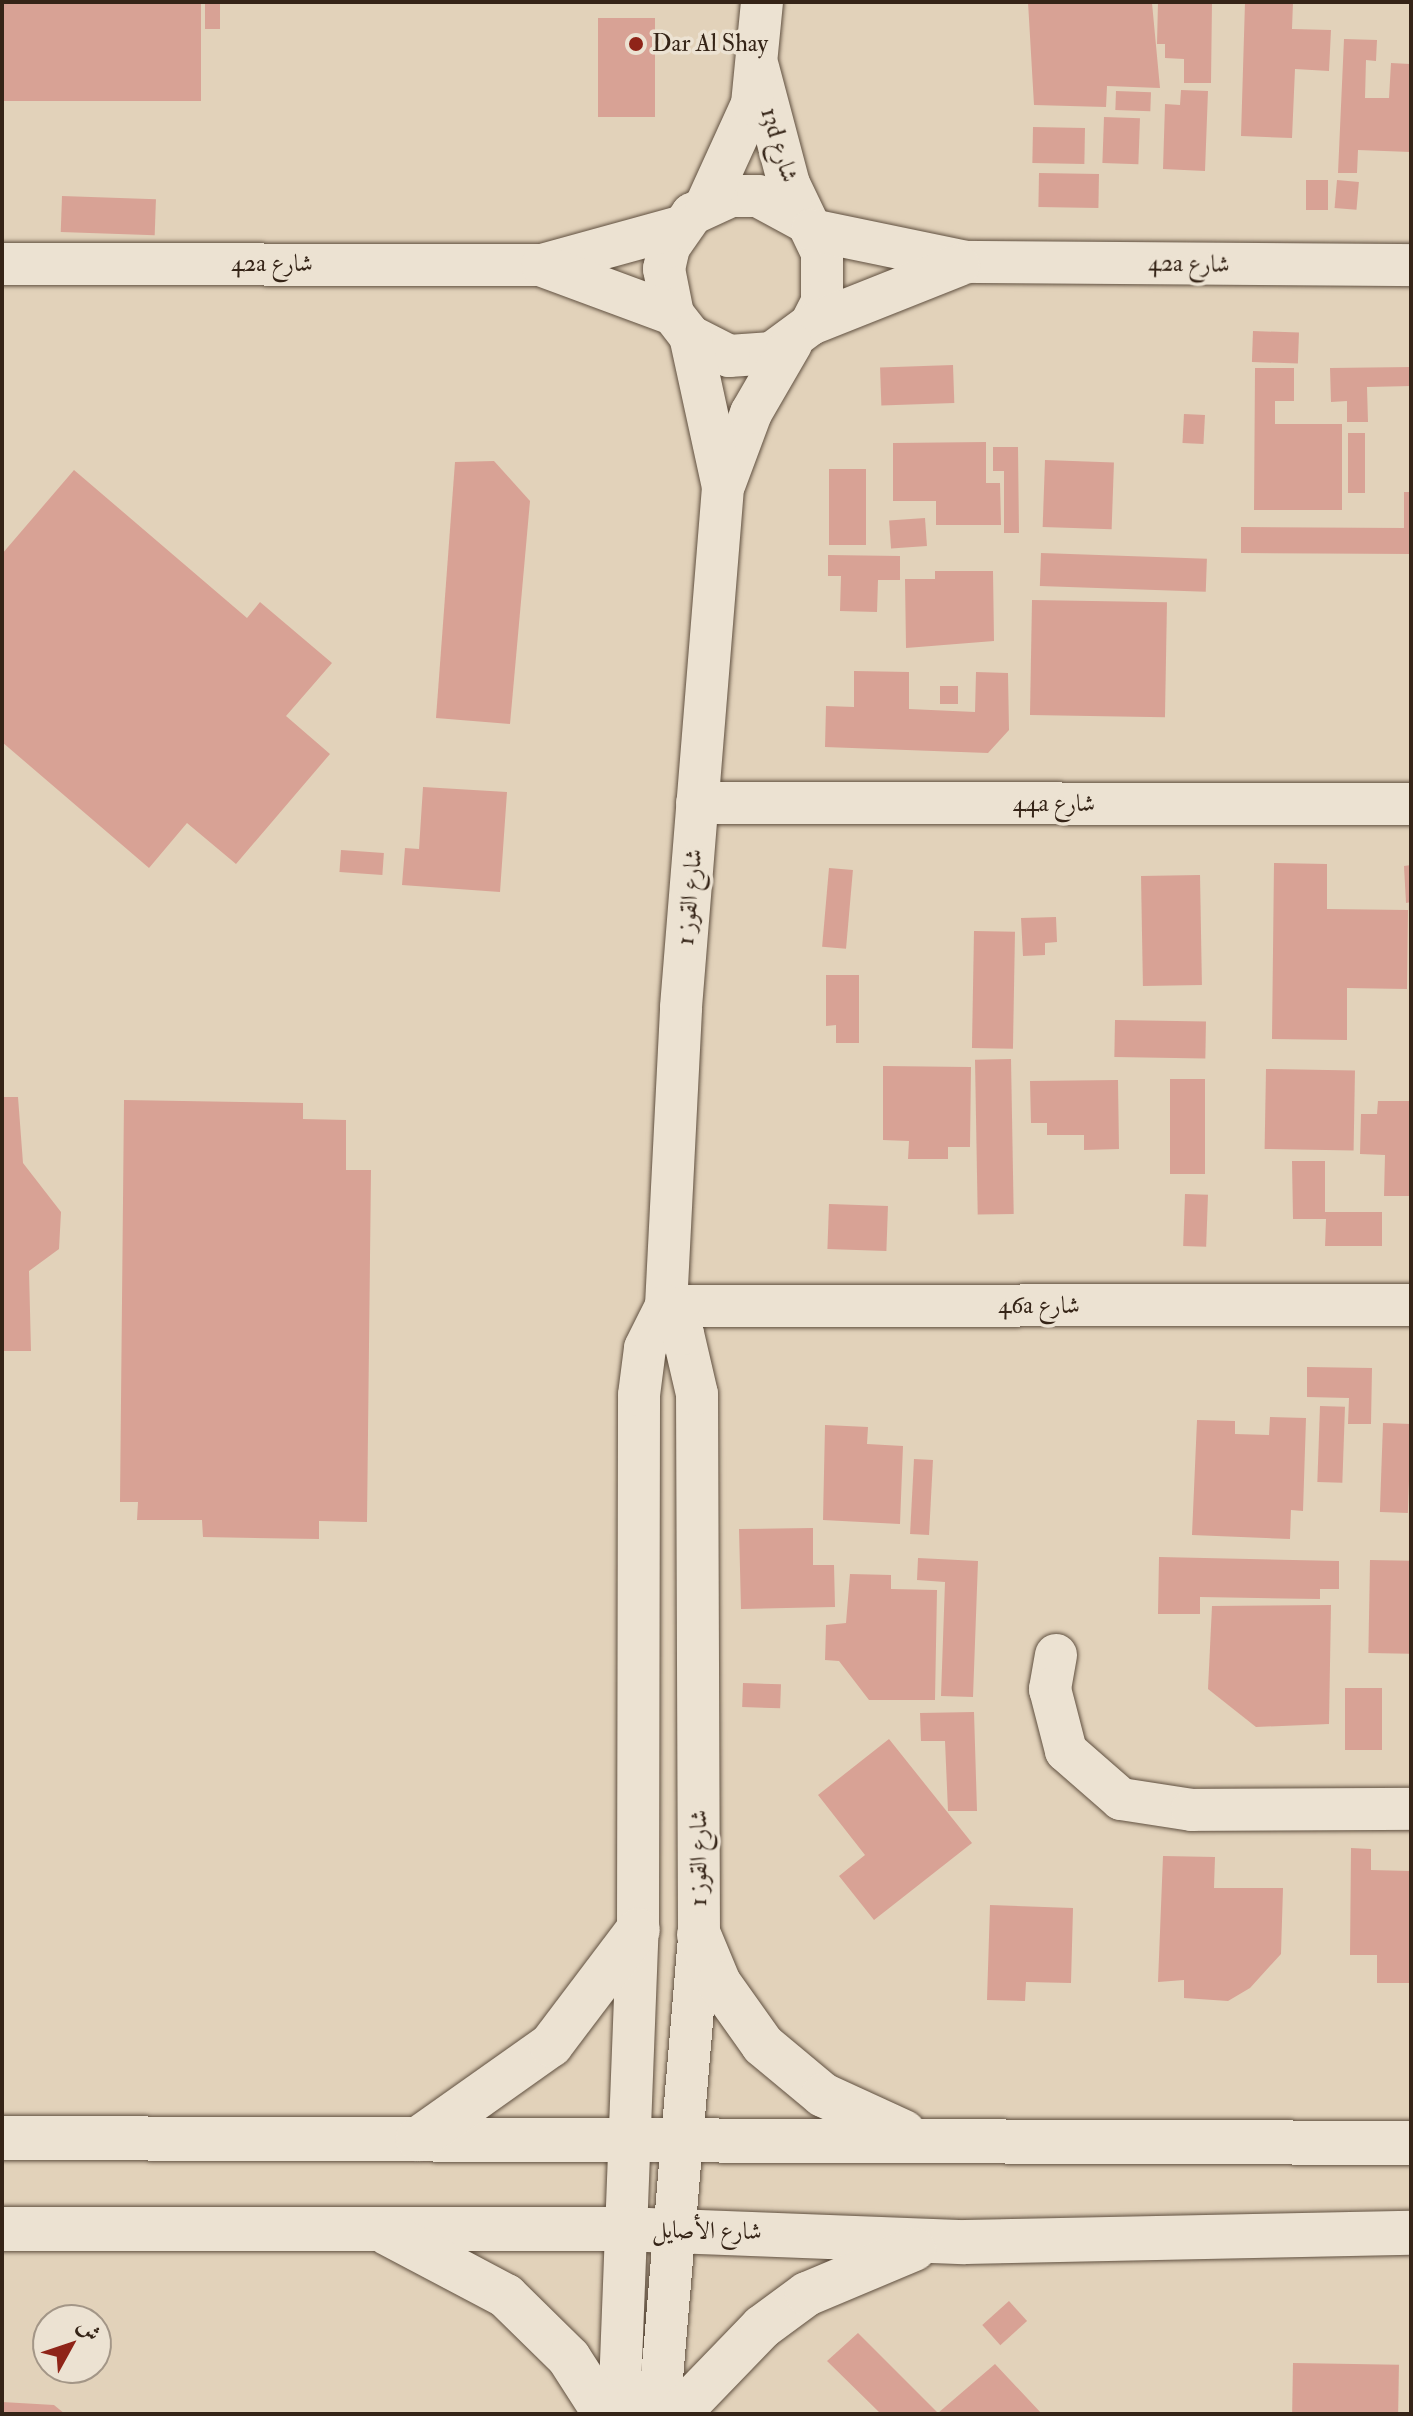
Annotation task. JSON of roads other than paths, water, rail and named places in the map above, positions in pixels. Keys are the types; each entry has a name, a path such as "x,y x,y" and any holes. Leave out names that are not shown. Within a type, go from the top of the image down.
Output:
{"main road":[{"path":"418,2139 551,2045 638,1930"},
{"path":"699,1935 739,2015 792,2072 823,2095 925,2141"},
{"path":"2,2138 685,2138 1411,2143"},
{"path":"377,2228 506,2296 569,2358 605,2414"},
{"name":"شارع الأصايل","path":"2,2229 622,2229 965,2242 1411,2233"},
{"path":"678,2414 762,2327 807,2294 856,2267 965,2242"}],"street":[{"name":"13d شارع","path":"693,216 741,140 758,67 762,2"},
{"name":"13d شارع","path":"758,67 808,226"},
{"path":"758,196 808,226 826,278 801,334 761,356 729,356 681,325 664,269 693,216 758,196"},
{"name":"42a شارع","path":"2,264 542,265 693,216"},
{"name":"42a شارع","path":"808,226 967,262 1411,265"},
{"name":"42a شارع","path":"801,334 967,262"},
{"name":"42a شارع","path":"542,265 681,325"},
{"name":"شارع القوز 1","path":"681,325 723,487"},
{"name":"شارع القوز 1","path":"619,2414 622,2229 638,1930 639,1395 645,1348 666,1306 697,803 723,487 751,413 801,334"},
{"name":"44a شارع","path":"697,803 1411,804"},
{"name":"46a شارع","path":"666,1306 1411,1305"},
{"name":"شارع القوز 1","path":"659,2414 679,2231 699,1935 697,1394 683,1334 666,1306"},
{"path":"1056,1655 1050,1689 1066,1751 1121,1799 1192,1810 1411,1809"}],"place":[{"name":"Dar Al Shay","path":"636,44"}]}
